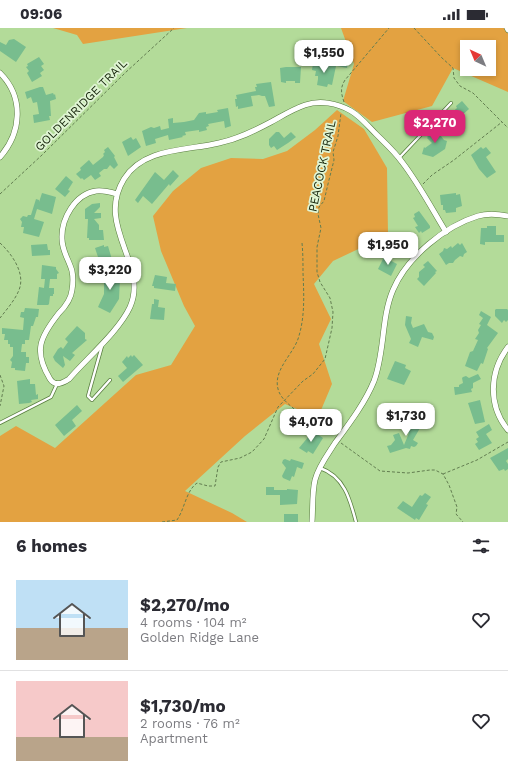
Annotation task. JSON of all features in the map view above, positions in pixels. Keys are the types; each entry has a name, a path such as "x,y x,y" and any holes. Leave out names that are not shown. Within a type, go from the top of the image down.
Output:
{"street":[{"path":"0,73 7,80 16,102 18,121 11,143 0,157"},
{"path":"117,194 102,190 88,193 78,201 68,213 63,226 62,240 64,251 72,272 72,290 70,298 63,309 45,331 40,353 49,378 58,384 69,379 122,321 131,306 134,291 133,276 115,216 117,194 125,178 134,167 152,156 231,140 250,133 306,104 328,103 343,107 353,113 364,122 399,158 446,232"},
{"path":"312,522 315,479 320,468 374,381 393,290 401,275 423,249 458,225 479,216 497,214 508,216"},
{"path":"508,347 499,361 494,378 493,390 500,419 508,430"}],"lane":[{"path":"399,158 451,103"},
{"path":"104,341 88,396 92,400 110,380"},
{"path":"0,423 51,397 58,384"},
{"path":"320,468 332,473 340,480 351,503 356,522"}],"path":[{"name":"GOLDENRIDGE TRAIL","path":"0,194 125,73 174,28"},
{"name":"PEACOCK TRAIL","path":"162,522 177,520 186,503 190,491 197,483 215,486 218,467 221,462 240,458 252,452 264,439 278,407 303,381 313,374 325,358 332,328 333,306 320,282 317,272 317,247 321,228 318,214 319,207 324,201 334,160 333,152 338,136 344,103 340,94 345,80 389,28"},
{"path":"414,28 453,68 454,78 460,86 473,93 508,128"},
{"path":"419,188 432,175 503,122"},
{"path":"0,243 9,251 18,267 20,276 20,288 13,302 0,318"},
{"path":"302,243 305,289 302,322 297,341 279,371 277,381 278,391 284,401 380,471 408,472 436,470 443,474 457,506 456,514 463,522"},
{"path":"0,375 4,386 0,406"},
{"path":"443,474 477,460 508,442"}],"shaded area":[{"path":"53,28 187,28 83,44 77,35"},
{"path":"341,28 508,28 508,92 471,76 496,76 496,40 460,40 460,71 453,68 432,106 372,122 343,101 354,64"},
{"path":"337,110 364,129 387,168 388,235 333,261 314,284 331,319 319,344 332,384 316,422 297,409 285,404 245,436 185,491 232,513 247,522 0,522 0,436 16,426 55,448 136,375 171,365 195,326 184,306 161,251 153,216 173,191 201,168 231,158 263,159 287,151 315,130"}],"building":[{"path":"14,39 26,47 16,62 0,51 0,42 6,45 9,40"},
{"path":"39,57 44,64 41,66 44,70 40,73 42,76 32,82 27,73 29,71 26,67 28,66 27,64"},
{"path":"340,58 348,60 347,68 337,66"},
{"path":"313,63 336,66 332,85 328,84 327,87 317,85 318,76 315,76 316,71 312,70"},
{"path":"301,67 300,83 295,83 295,81 286,81 286,83 281,82 280,68"},
{"path":"271,82 275,106 269,107 265,96 259,95 251,96 253,106 238,109 238,106 236,107 236,95 256,91 256,84"},
{"path":"43,87 46,95 53,93 54,95 55,94 56,99 50,101 50,120 34,123 33,115 39,114 37,102 33,103 31,97 27,99 25,92"},
{"path":"462,101 469,109 460,117 462,119 452,128 443,116 447,111 450,114"},
{"path":"228,108 231,126 225,128 224,121 208,124 209,126 206,127 207,130 199,132 199,130 185,132 186,135 182,136 183,137 169,140 168,135 155,139 156,143 146,146 142,131 151,127 154,128 160,126 161,130 169,128 168,119 173,118 173,123 184,122 194,120 199,113 206,112 206,114 218,112 217,110"},
{"path":"434,127 444,140 447,141 445,149 433,157 422,154 424,147 425,148 432,143 426,135"},
{"path":"276,132 279,132 284,138 291,132 296,137 277,150 274,146 271,148 269,145 269,139"},
{"path":"131,137 133,140 136,138 141,147 128,156 122,142"},
{"path":"108,147 115,156 114,157 118,165 114,169 110,165 107,169 104,169 99,173 101,176 95,180 91,175 84,180 76,174 89,160 93,165 103,157 105,152 104,150"},
{"path":"481,147 483,149 486,147 491,153 486,157 496,172 487,178 479,169 471,155"},
{"path":"173,170 179,176 170,186 169,184 152,204 143,196 138,203 135,200 155,172 164,180"},
{"path":"66,176 73,182 68,190 70,191 65,197 55,189"},
{"path":"42,193 56,197 52,214 37,209 34,219 44,222 39,237 23,233 24,227 21,227 22,222 20,219 23,216 27,217 28,215 31,215 36,199 39,200 39,202"},
{"path":"456,193 456,195 460,194 462,206 456,208 456,212 446,213 445,210 443,210 443,205 441,205 440,195"},
{"path":"100,203 100,207 94,213 101,213 101,218 94,219 99,225 99,230 103,230 104,240 89,240 89,238 87,238 88,219 85,219 85,209 92,204"},
{"path":"419,211 430,226 430,228 422,233 421,231 419,233 415,227 418,226 413,218 415,217 414,214"},
{"path":"487,226 496,226 496,235 504,235 504,242 485,242 485,245 480,244 481,228 487,228"},
{"path":"458,243 460,245 462,243 467,252 463,257 460,256 453,263 446,265 439,254 444,248 447,249 451,246 452,248"},
{"path":"47,244 48,250 50,250 50,255 32,256 31,245"},
{"path":"104,245 104,247 108,246 113,263 101,263 99,260 95,248"},
{"path":"384,257 397,264 391,276 378,269"},
{"path":"428,261 437,271 424,286 417,279 419,277 419,272 425,267 423,265"},
{"path":"42,265 56,267 59,273 57,274 57,279 50,279 49,288 54,288 54,294 53,296 50,296 48,305 37,305 39,287 44,288 45,279 41,279"},
{"path":"109,269 118,270 117,278 120,278 119,299 110,313 98,307 104,294 104,275"},
{"path":"155,275 167,277 166,283 176,284 175,291 154,288 154,286 152,286"},
{"path":"154,299 159,300 158,307 165,308 164,320 150,319"},
{"path":"25,308 39,309 38,317 36,317 33,326 31,326 29,340 25,340 25,344 22,344 21,352 26,352 26,357 29,357 29,363 26,363 25,371 11,368 12,362 10,360 13,356 13,347 10,347 8,340 4,340 5,334 2,334 2,328 23,330 24,318 20,317 21,312 24,312"},
{"path":"496,309 508,310 508,320 506,322 504,320 502,323 495,316"},
{"path":"481,311 491,317 487,325 498,333 487,348 488,349 483,364 481,363 477,371 465,366 470,352 473,351 478,340 475,339 479,333 478,330 481,325 479,324 483,318 479,315"},
{"path":"406,316 412,317 411,323 413,328 424,324 428,332 432,333 434,337 433,340 422,337 418,347 409,343 411,339 405,325"},
{"path":"77,326 85,333 85,339 87,340 72,353 75,355 70,361 63,356 65,365 63,368 55,361 53,357 58,349 61,347 63,349 68,342 65,339"},
{"path":"131,355 132,357 134,355 143,365 123,382 118,376 127,368 122,362 127,356 128,358"},
{"path":"395,361 406,365 405,368 411,371 404,385 387,379"},
{"path":"478,374 481,379 473,383 473,388 471,389 472,392 455,395 454,387 459,387 459,385 463,383 463,377 466,376 469,378"},
{"path":"30,379 30,384 35,384 38,399 31,400 32,402 29,403 19,404 17,381"},
{"path":"480,400 485,422 475,424 468,403"},
{"path":"77,405 82,411 72,420 76,426 64,436 55,425"},
{"path":"407,420 411,423 412,420 421,422 420,428 413,440 418,443 414,447 411,446 410,449 406,448 390,453 387,446 391,445 395,440 393,435 399,433 404,445 409,433 402,428"},
{"path":"489,424 492,430 486,434 492,443 479,450 475,444 478,442 476,439 479,437 476,432"},
{"path":"311,430 323,438 313,454 308,451 307,453 299,448 309,436"},
{"path":"508,448 508,459 506,461 508,464 508,469 505,471 504,469 499,471 490,458"},
{"path":"285,459 290,461 291,459 304,463 302,469 297,467 294,477 292,476 290,481 282,476 286,468 282,463"},
{"path":"266,487 274,487 274,490 298,490 297,504 280,505 280,495 266,495"},
{"path":"425,493 431,497 419,520 416,518 415,520 397,508 403,501 412,507 420,495 422,496"},
{"path":"284,514 298,514 298,522 284,522"}]}
